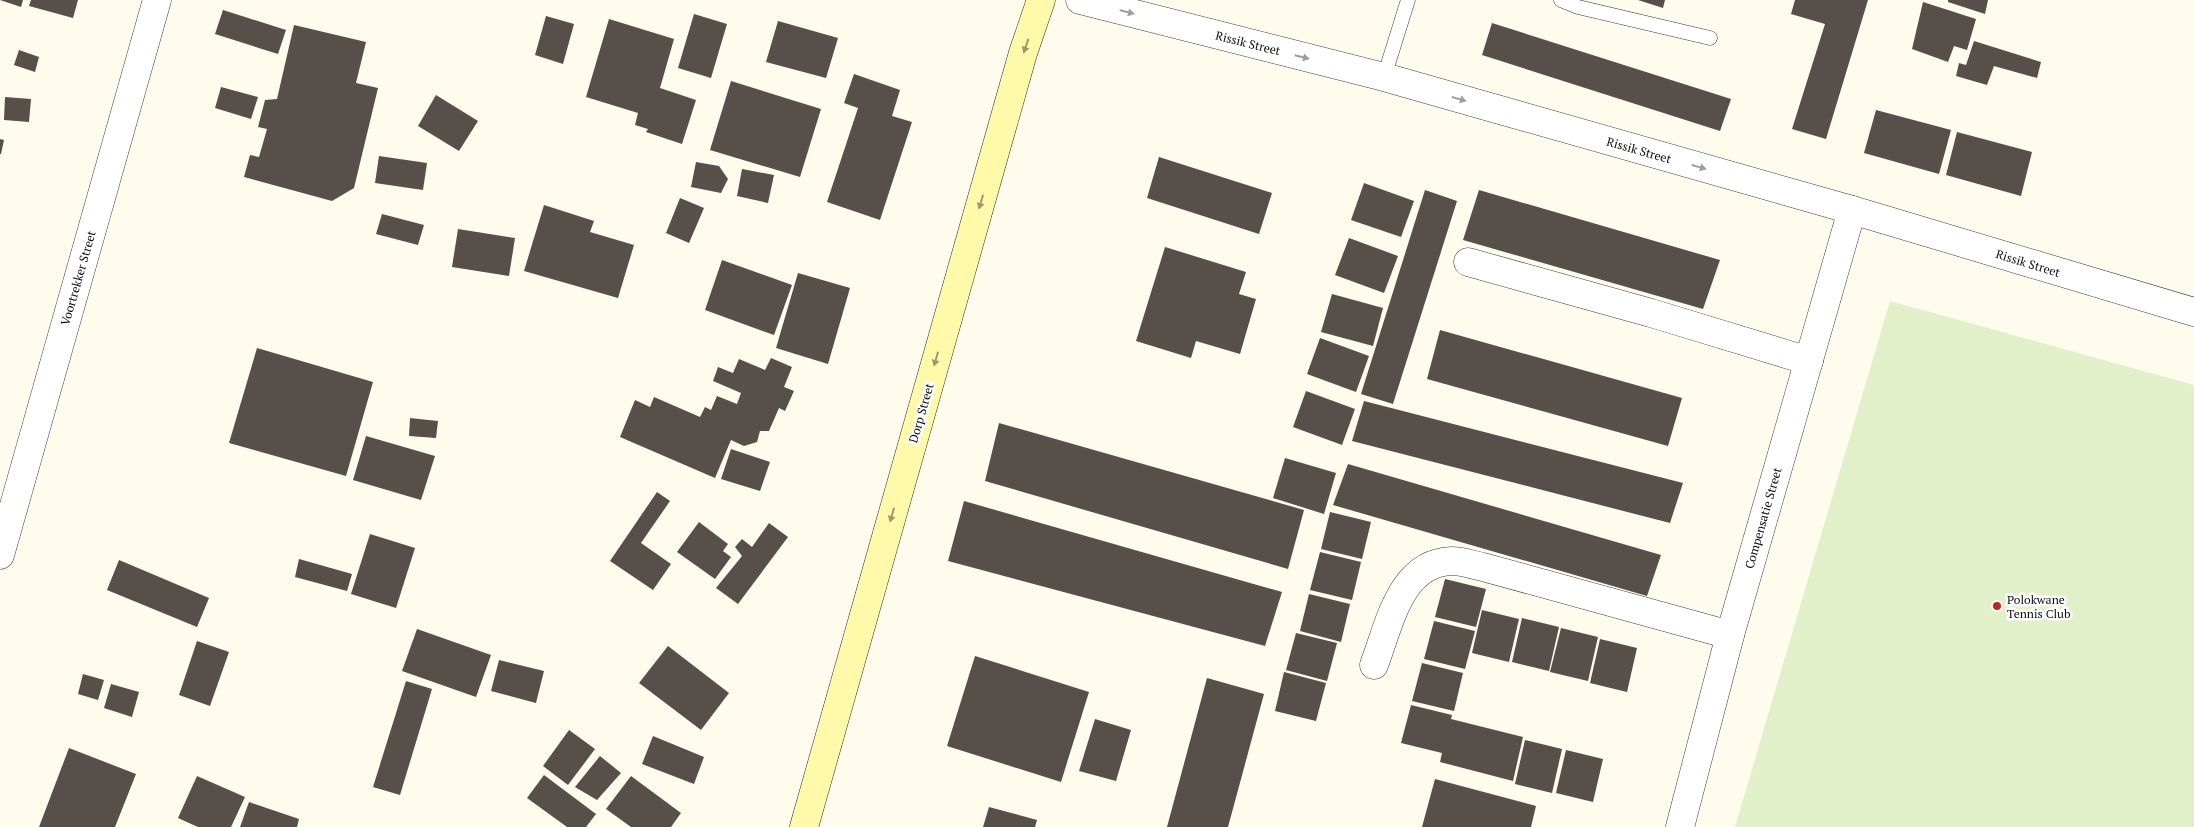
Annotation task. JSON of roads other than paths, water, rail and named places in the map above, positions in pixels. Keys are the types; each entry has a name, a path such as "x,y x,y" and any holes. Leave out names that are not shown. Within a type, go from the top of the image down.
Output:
{"street":[{"name":"Voortrekker Street","path":"0,555 157,0"},
{"name":"Dorp Street","path":"804,827 1023,53 1041,0"},
{"name":"Rissik Street","path":"1080,0 1384,77 1852,210 2194,312"},
{"name":"Compensatie Street","path":"1680,827 1730,635 1852,210"},
{"path":"1468,262 1651,313 1809,361"},
{"path":"1374,665 1402,592 1413,577 1431,566 1452,561 1483,567 1730,635"}],"lane":[{"path":"1384,77 1408,0"},
{"path":"1561,0 1578,7 1710,38"}],"place":[{"name":"Polokwane Tennis Club","path":"1997,606"}]}
